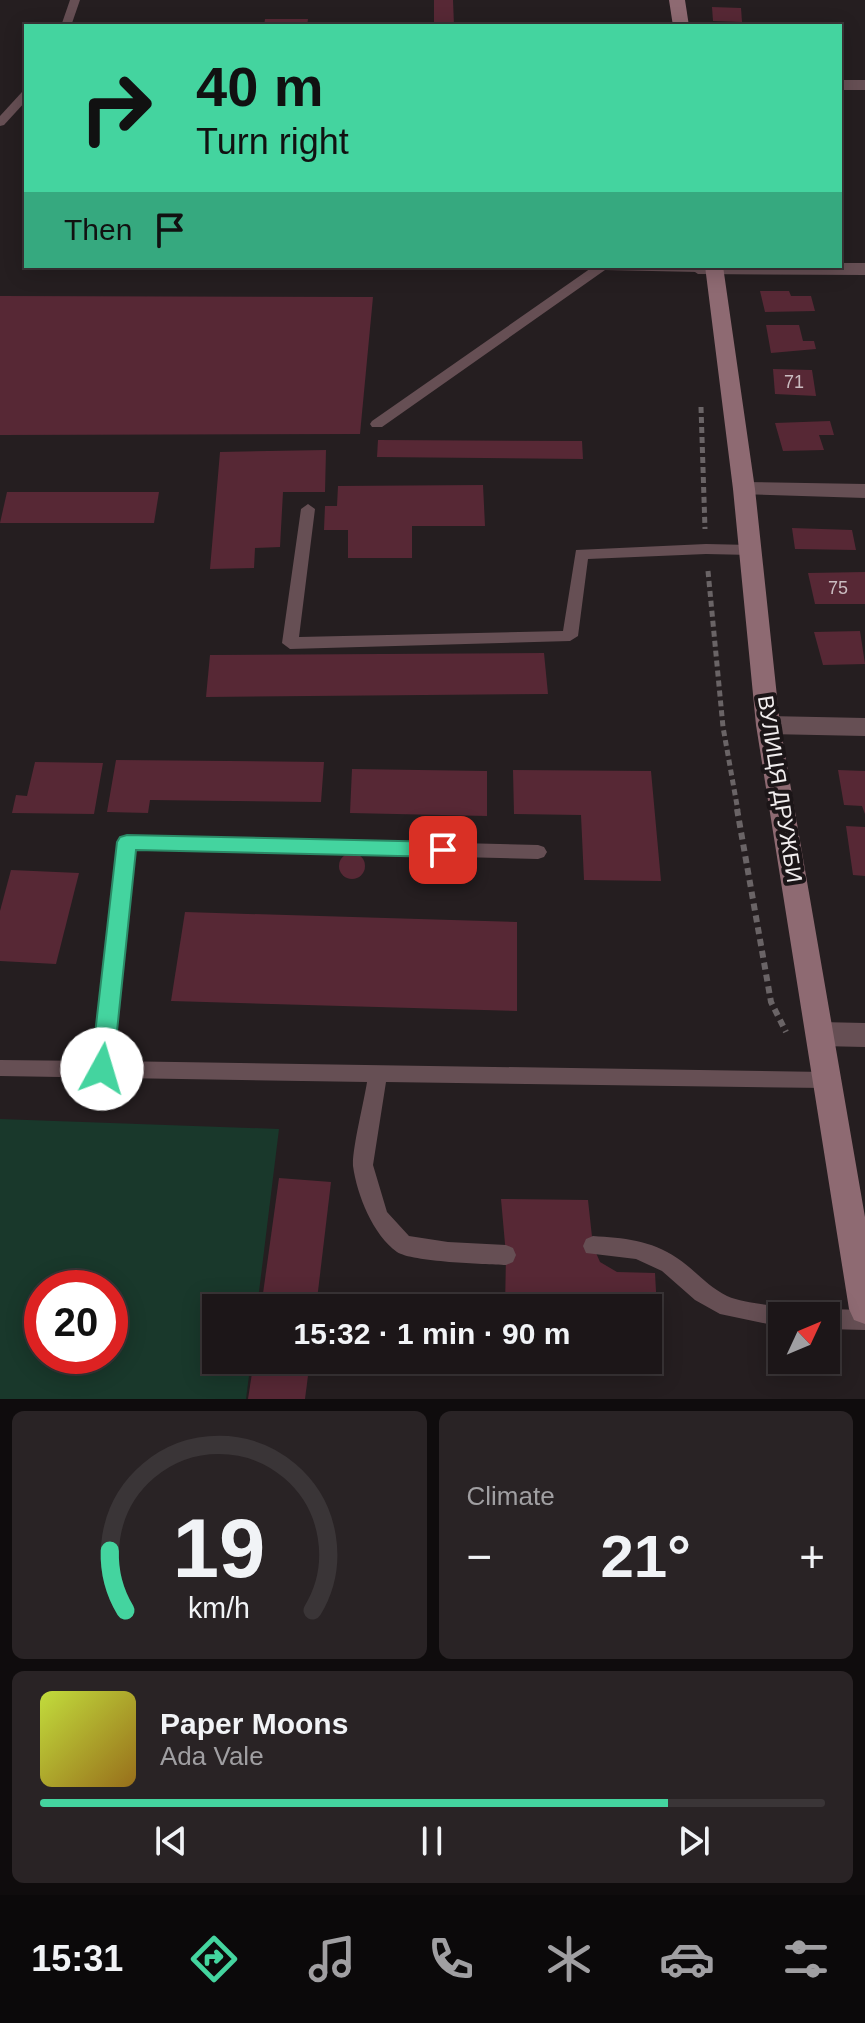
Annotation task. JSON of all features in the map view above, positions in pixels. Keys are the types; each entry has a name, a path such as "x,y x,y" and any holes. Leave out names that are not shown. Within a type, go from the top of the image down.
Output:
{"street":[{"path":"677,0 681,24"},
{"path":"842,85 865,85"},
{"name":"ВУЛИЦЯ ДРУЖБИ","path":"709,268 744,489 768,725 865,1309"},
{"path":"787,268 865,269"},
{"path":"744,489 865,491"},
{"path":"768,725 865,727"},
{"path":"820,1034 865,1035"}],"lane":[{"path":"67,24 75,0"},
{"path":"0,123 24,96"},
{"path":"377,424 599,268"},
{"path":"308,509 290,643 570,636 581,554 751,550"},
{"path":"102,1069 127,842 538,852"},
{"path":"0,1068 825,1080"},
{"path":"378,1072 363,1165 378,1217 404,1245 448,1252 506,1255"},
{"path":"593,1246 638,1249 669,1264 702,1293 727,1307 768,1314"},
{"path":"840,1319 865,1320"}],"green space":[{"path":"0,1119 279,1129 259,1294 202,1294 202,1374 249,1374 246,1399 0,1399"}],"building":[{"path":"434,0 453,0 454,24 434,24"},
{"path":"712,7 741,8 742,22 713,21"},
{"path":"265,19 308,19 307,24 264,24"},
{"path":"760,291 789,291 791,296 811,296 815,311 765,312"},
{"path":"0,296 373,297 360,434 0,435"},
{"path":"766,325 799,325 803,341 814,341 816,349 771,353"},
{"path":"773,369 812,370 816,396 775,394"},
{"path":"830,421 834,435 819,435 824,450 783,451 775,423"},
{"path":"378,440 582,441 583,459 377,457"},
{"path":"326,450 325,492 283,492 280,547 255,548 254,568 210,569 220,452"},
{"path":"483,485 485,526 412,526 412,558 348,558 348,530 324,530 325,506 337,506 338,486"},
{"path":"7,492 159,492 154,523 0,523"},
{"path":"792,528 852,530 856,550 795,549"},
{"path":"865,572 865,604 815,604 808,573"},
{"path":"860,631 865,664 823,665 814,632"},
{"path":"544,653 548,694 206,697 210,655"},
{"path":"116,760 324,762 321,802 150,800 148,813 107,812"},
{"path":"35,762 103,763 94,814 12,813 16,795 27,796"},
{"path":"352,769 487,771 487,816 350,813"},
{"path":"513,770 651,771 661,881 584,880 581,815 514,814"},
{"path":"838,770 865,771 865,814 862,806 844,805"},
{"path":"846,826 865,827 865,876 853,875"},
{"path":"352,853 361,857 365,866 361,875 352,879 343,875 339,866 343,857"},
{"path":"11,870 79,873 56,964 0,961 0,911"},
{"path":"185,912 517,922 517,1011 171,1001"},
{"path":"279,1178 331,1182 318,1294 263,1294"},
{"path":"501,1199 588,1200 593,1246 600,1262 617,1272 655,1273 656,1294 505,1294 506,1255"},
{"path":"252,1374 308,1374 305,1399 248,1399"}],"route":[{"path":"102,1069 127,842 443,850"}]}
